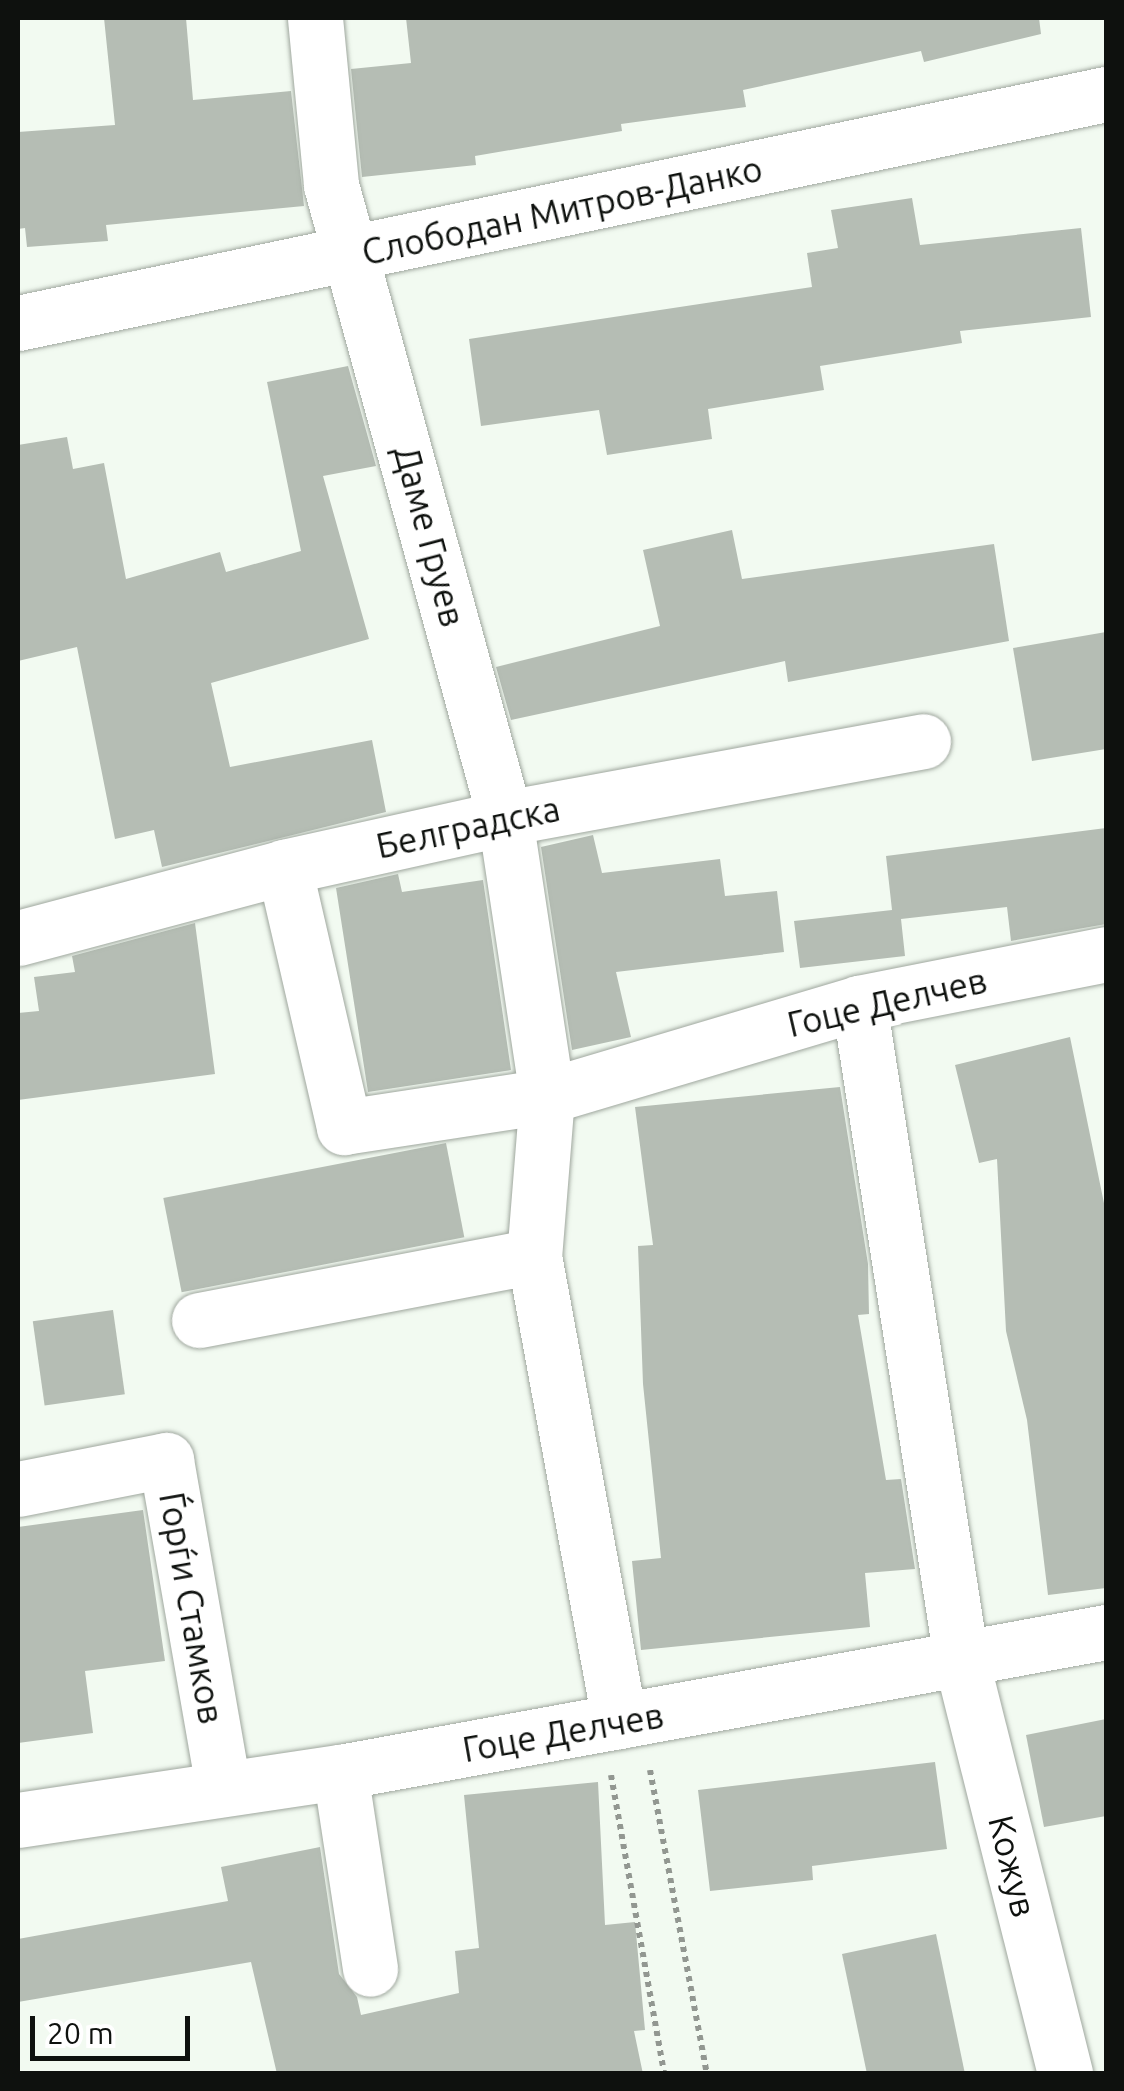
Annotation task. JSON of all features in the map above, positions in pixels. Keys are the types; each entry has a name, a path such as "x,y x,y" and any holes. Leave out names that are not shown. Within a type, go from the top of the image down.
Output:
{"street":[{"name":"Даме Груев","path":"315,18 331,185 355,254 504,818 547,1096 534,1256 620,1721"},
{"name":"Слободан Митров-Данко","path":"18,323 1106,94"},
{"name":"Белградска","path":"18,938 284,867 504,818 924,741"},
{"name":"Гоце Делчев","path":"284,867 344,1127 547,1096 859,1003 1106,954"},
{"name":"Кожув","path":"859,1003 961,1658 1064,2074"},
{"path":"200,1320 534,1256"},
{"name":"Ѓорѓи Стамков","path":"18,1489 166,1460 223,1788"},
{"name":"Гоце Делчев","path":"18,1820 340,1772 1106,1632"},
{"path":"340,1772 370,1969"}],"path":[{"path":"620,1721 664,2074"},
{"path":"620,1721 706,2074"}],"building":[{"path":"104,18 186,18 193,100 291,91 304,206 106,225 108,241 27,247 25,228 18,229 18,132 115,125"},
{"path":"406,18 1039,18 1041,34 924,62 921,51 743,90 746,107 621,124 622,131 475,156 476,165 362,177 351,69 411,63"},
{"path":"912,198 920,245 1081,228 1091,317 960,331 962,343 820,366 824,390 708,409 712,439 607,455 599,410 481,426 469,339 812,287 807,253 838,248 831,210"},
{"path":"348,366 376,466 323,476 369,639 211,683 230,767 372,740 386,812 162,867 154,830 115,839 77,647 18,661 18,445 67,437 73,469 104,463 126,579 220,552 226,572 301,551 267,382"},
{"path":"732,530 742,579 994,544 1009,641 788,682 785,661 511,720 496,667 660,626 643,550"},
{"path":"1106,632 1106,749 1032,761 1013,648"},
{"path":"1106,828 1106,924 1011,941 1007,907 901,919 905,956 800,968 794,921 892,910 886,856"},
{"path":"593,835 602,873 720,859 725,896 777,891 784,952 616,972 631,1037 572,1050 541,847"},
{"path":"398,874 402,892 483,880 511,1070 368,1092 336,888"},
{"path":"195,923 215,1074 18,1100 18,1013 39,1011 34,977 75,972 72,956"},
{"path":"1070,1037 1106,1213 1106,1588 1048,1595 1027,1420 1006,1331 997,1159 979,1163 955,1065"},
{"path":"840,1087 868,1264 869,1314 858,1315 886,1480 901,1479 915,1569 865,1573 870,1627 641,1650 632,1561 661,1558 643,1384 638,1246 653,1245 635,1107"},
{"path":"446,1143 464,1237 182,1292 163,1198"},
{"path":"113,1310 125,1394 45,1405 33,1321"},
{"path":"143,1510 165,1661 85,1671 93,1733 18,1743 18,1527"},
{"path":"1106,1719 1106,1816 1044,1827 1026,1735"},
{"path":"935,1762 947,1849 812,1866 813,1880 710,1891 698,1790"},
{"path":"598,1782 605,1925 635,1922 645,2030 634,2031 643,2074 277,2074 251,1962 18,2002 18,1939 228,1901 221,1867 320,1847 339,1974 357,1997 361,2015 459,1993 455,1951 479,1948 464,1795"},
{"path":"936,1934 965,2074 867,2074 842,1954"}]}
